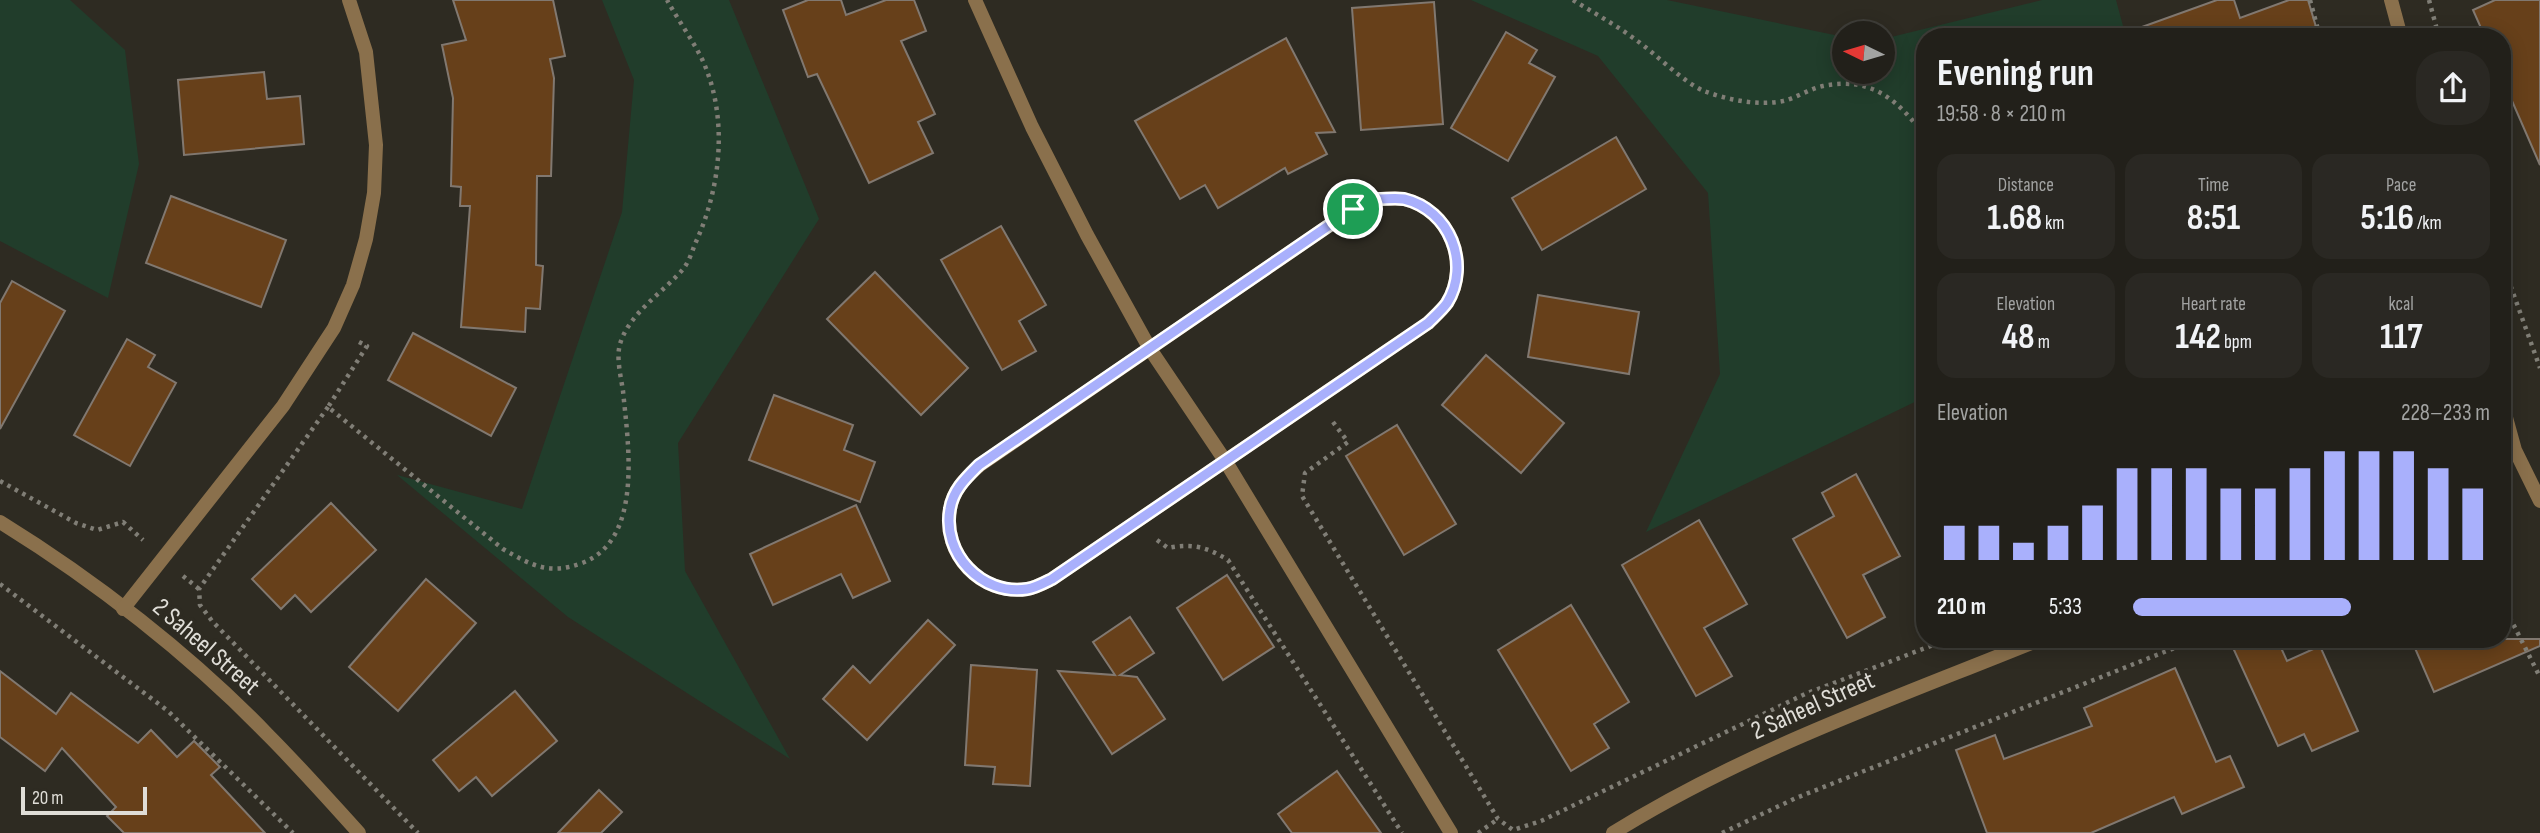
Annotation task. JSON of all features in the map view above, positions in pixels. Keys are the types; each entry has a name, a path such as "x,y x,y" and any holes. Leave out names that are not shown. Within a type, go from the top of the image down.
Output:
{"street":[{"path":"123,609 283,406 334,328 353,285 366,239 374,193 376,145 366,52 349,0"},
{"path":"975,0 1032,127 1087,235 1150,349 1226,462 1451,833"},
{"path":"2391,0 2399,28"},
{"path":"1377,199 1404,199 1428,209 1447,228 1457,253 1457,279 1446,304 1428,323 1317,400 1052,579 1027,589 1001,588 977,578 959,559 949,534 950,508 960,483 979,465 1353,209 1377,199"},
{"path":"2511,455 2540,500"},
{"name":"2 Saheel Street","path":"0,522 38,545 196,667 267,733 359,833"},
{"name":"2 Saheel Street","path":"1613,833 1735,766 1844,717 2017,648"}],"path":[{"path":"328,407 503,549 529,564 563,570 596,558 619,532 626,498 630,455 619,346 629,325 685,265 708,217 719,165 717,112 703,61 667,0"},
{"path":"1573,0 1635,39 1702,90 1742,102 1783,101 1822,86 1846,84 1870,88 1892,99 1916,123"},
{"path":"2310,0 2318,28"},
{"path":"2429,0 2437,28"},
{"path":"2511,287 2540,368"},
{"path":"334,328 367,346 328,407 199,589 200,606 418,833"},
{"path":"1317,400 1348,442 1305,473 1302,496 1497,820 1513,830 1541,821 1805,694 1925,648"},
{"path":"0,481 76,523 97,530 123,522 199,589"},
{"path":"1136,523 1168,548 1182,545 1206,546 1227,560 1402,833"},
{"path":"0,584 168,711 293,833"},
{"path":"2511,620 2540,677"},
{"path":"1722,833 1796,798 2174,648"},
{"path":"1477,833 1497,820"}],"green space":[{"path":"0,0 70,0 125,50 139,164 108,298 0,241"},
{"path":"602,0 729,0 819,219 678,443 685,571 790,759 568,617 397,475 522,509 622,212 634,80"},
{"path":"1471,0 1667,0 1832,34 1832,84 1895,84 1895,36 1916,31 1916,401 1646,532 1720,374 1708,193 1598,56"},
{"path":"2042,0 2116,0 2124,28 1928,28"}],"building":[{"path":"453,0 553,0 565,56 550,59 554,78 551,176 537,176 536,265 543,266 540,309 526,308 525,332 461,327 470,206 460,206 461,187 451,186 453,98 442,45 466,40"},
{"path":"808,0 841,0 846,15 886,0 914,0 926,31 901,41 935,114 918,122 933,153 869,183 817,74 808,77 783,10"},
{"path":"2217,0 2234,0 2240,18 2289,0 2308,0 2316,28 2139,28"},
{"path":"2495,0 2540,0 2540,165 2511,99 2511,28 2481,28 2473,10"},
{"path":"1434,2 1443,124 1361,130 1352,8"},
{"path":"1506,32 1537,50 1529,63 1555,77 1508,161 1451,128"},
{"path":"1286,38 1335,132 1316,133 1327,154 1288,174 1285,168 1218,208 1205,185 1180,199 1135,121"},
{"path":"264,72 267,99 300,96 304,144 184,155 178,80"},
{"path":"1616,137 1646,189 1542,250 1512,198"},
{"path":"171,196 286,240 261,307 146,263"},
{"path":"1001,226 1046,305 1019,321 1036,351 1002,370 941,260"},
{"path":"875,272 968,368 921,415 827,319"},
{"path":"12,281 65,311 0,429 0,303"},
{"path":"1538,295 1639,312 1629,374 1528,357"},
{"path":"413,333 516,388 491,436 388,380"},
{"path":"127,339 155,355 148,367 176,383 130,466 74,435"},
{"path":"1486,355 1564,423 1521,473 1442,405"},
{"path":"774,395 853,425 844,450 875,462 860,502 749,460"},
{"path":"1397,425 1456,524 1404,555 1346,456"},
{"path":"1856,474 1900,556 1863,575 1885,617 1847,638 1793,539 1834,516 1822,493"},
{"path":"331,503 376,550 311,612 295,595 281,609 252,579"},
{"path":"856,505 890,581 853,598 841,574 773,605 750,554"},
{"path":"1699,520 1747,604 1704,628 1732,676 1696,696 1622,565"},
{"path":"1227,575 1274,647 1223,680 1177,608"},
{"path":"426,579 476,623 398,711 349,667"},
{"path":"1571,605 1629,702 1594,724 1609,748 1571,771 1498,650"},
{"path":"1130,617 1154,653 1120,675 1137,677 1165,719 1112,754 1058,671 1115,675 1093,642"},
{"path":"928,620 955,645 867,740 823,699 853,666 870,683"},
{"path":"2511,639 2540,639 2540,646 2434,692 2415,648 2511,648"},
{"path":"2233,648 2281,648 2287,661 2321,648 2358,731 2312,751 2304,734 2278,746"},
{"path":"971,665 1037,670 1030,786 993,784 995,767 965,765"},
{"path":"2175,668 2216,762 2230,756 2244,787 2182,814 2174,797 2091,833 1987,833 1956,750 1995,735 2004,759 2092,726 2084,708"},
{"path":"0,671 56,714 71,693 138,743 151,730 177,757 194,741 220,767 211,775 265,833 124,833 107,816 116,807 62,748 45,771 0,737"},
{"path":"515,691 557,741 492,796 476,777 459,791 433,760"},
{"path":"1337,771 1381,833 1292,833 1278,814"},
{"path":"599,790 622,812 601,833 558,833"}],"route":[{"path":"1377,199 1404,199 1428,209 1447,228 1457,253 1457,279 1446,304 1428,323 1052,579 1027,589 1001,588 977,578 959,559 949,534 950,508 960,483 979,465 1353,209 1377,199"}]}
